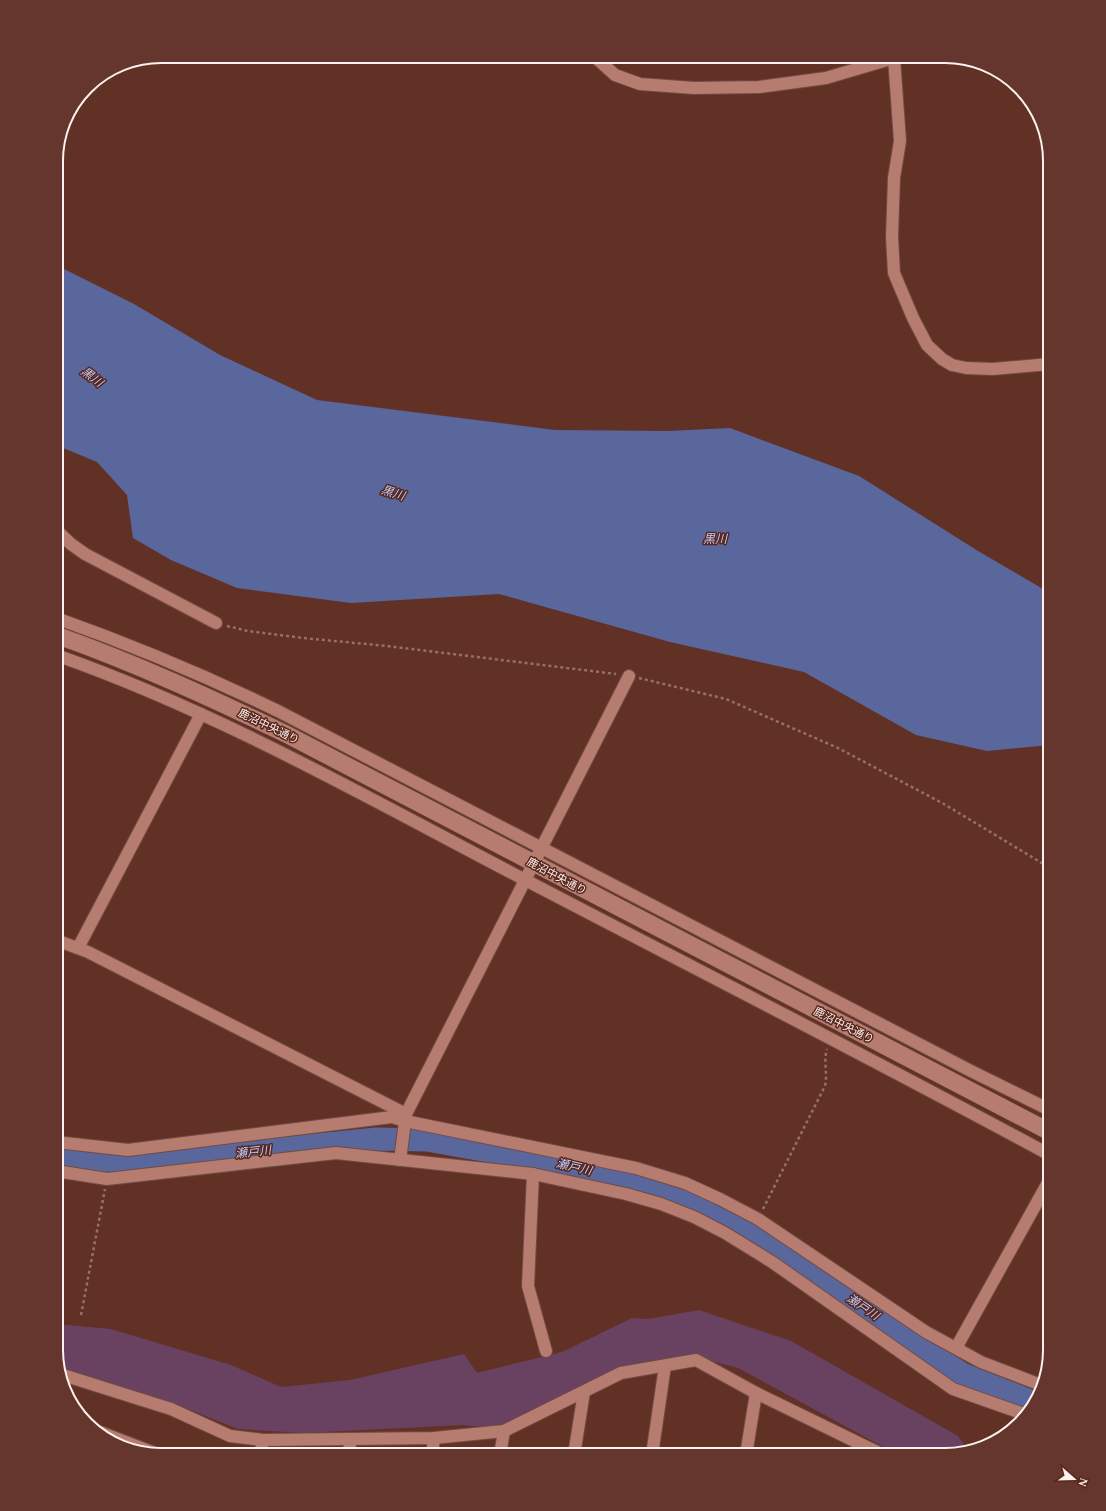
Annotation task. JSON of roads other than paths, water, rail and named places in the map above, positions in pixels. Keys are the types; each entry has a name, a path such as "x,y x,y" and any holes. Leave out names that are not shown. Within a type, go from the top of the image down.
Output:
{"street":[{"path":"600,63 614,75 640,84 694,88 759,87 826,78 875,63"},
{"path":"894,63 900,141 894,178 892,237 894,274 912,318 927,345 942,359 952,365 966,368 993,369 1043,365"},
{"path":"63,537 85,554 216,623"},
{"path":"63,621 150,652 234,689 542,847 969,1070 1043,1107"},
{"name":"鹿沼中央通り","path":"63,638 135,665 230,707 293,738 1043,1128"},
{"path":"63,658 134,684 201,714 296,760 952,1102 1043,1151"},
{"path":"400,1160 405,1117 629,676"},
{"path":"78,948 201,714"},
{"path":"63,943 88,952 405,1117"},
{"path":"952,1102 969,1070"},
{"path":"63,1143 128,1150 392,1117 405,1117 636,1168 685,1183 758,1219 926,1332 981,1362 1037,1384"},
{"path":"63,1172 106,1179 336,1153 533,1174 626,1194 661,1204 725,1233 772,1262 952,1389 1020,1413"},
{"path":"533,1174 528,1286 546,1351"},
{"path":"956,1348 1043,1192"},
{"path":"66,1376 171,1409 230,1436 263,1440 434,1438 504,1431 621,1373 696,1360 860,1448"},
{"path":"653,1448 665,1366"},
{"path":"575,1448 584,1392"},
{"path":"747,1448 756,1393"},
{"path":"501,1448 504,1431"},
{"path":"433,1448 434,1438"},
{"path":"261,1448 263,1440"},
{"path":"349,1448 350,1440"}],"water":[{"name":"黒川","path":"63,268 134,304 220,355 317,400 555,430 668,431 730,428 859,476 978,551 1043,589 1043,746 987,751 916,735 804,672 670,642 499,594 351,603 237,588 171,560 133,538 127,495 97,462 63,448"}],"waterway":[{"name":"瀬戸川","path":"63,1155 88,1160 155,1161 377,1139 427,1140 561,1164 646,1185 686,1200 760,1238 962,1374 1029,1401"}]}
